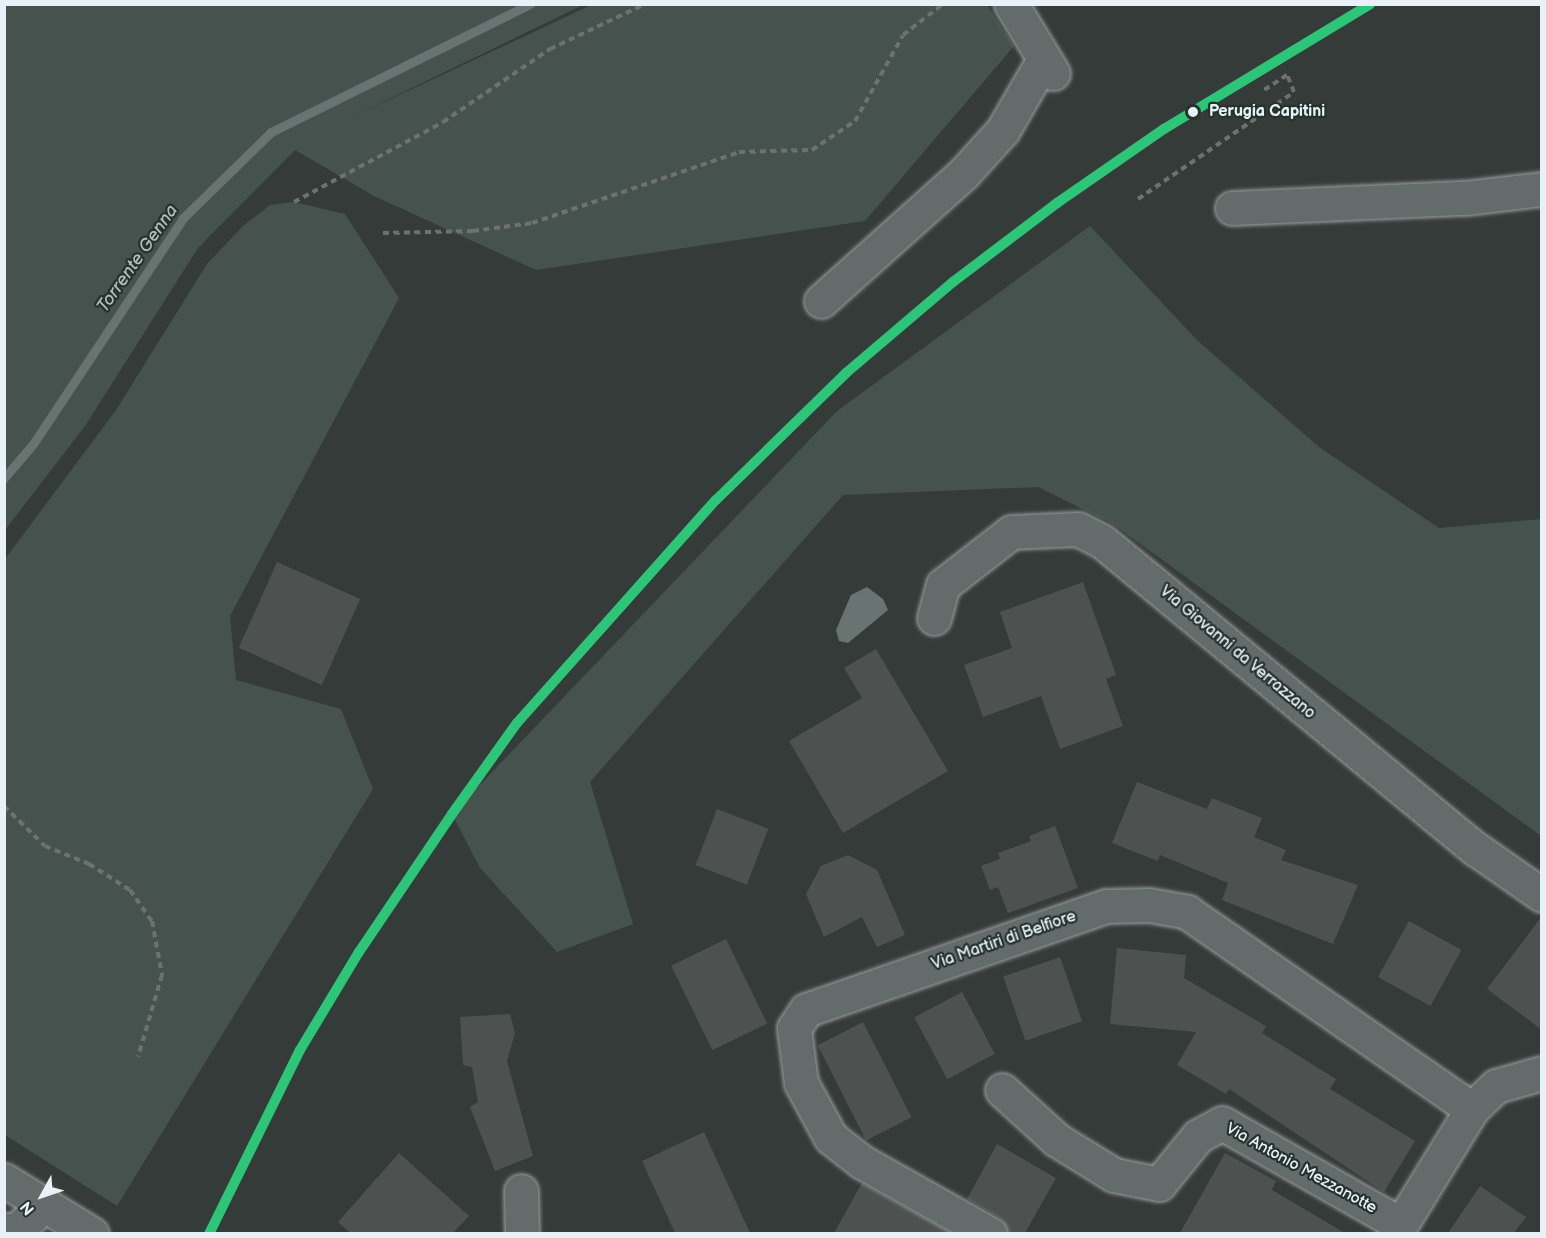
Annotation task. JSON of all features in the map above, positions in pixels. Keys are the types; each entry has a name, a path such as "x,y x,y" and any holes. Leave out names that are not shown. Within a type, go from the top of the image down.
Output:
{"street":[{"path":"821,301 964,173 1003,130 1048,66 1011,4"},
{"path":"1232,208 1465,198 1542,189"},
{"name":"Via Giovanni da Verrazzano","path":"934,618 943,585 1011,532 1078,530 1103,542 1476,849 1542,895"},
{"name":"Via Martiri di Belfiore","path":"990,1233 862,1162 831,1138 801,1083 794,1028 806,1010 1106,906 1149,905 1187,912 1472,1108"},
{"path":"1397,1229 1472,1108 1496,1086 1542,1073"},
{"name":"Via Antonio Mezzanotte","path":"1002,1090 1057,1140 1114,1175 1159,1184 1198,1136 1222,1123 1397,1229"},
{"path":"4,1180 92,1233"},
{"path":"521,1191 522,1233"},
{"path":"4,1230 17,1230 45,1204"}],"path":[{"path":"294,202 443,122 550,49 645,4"},
{"path":"383,233 473,231 532,223 739,152 812,150 855,121 903,35 943,4"},
{"path":"1138,199 1294,92 1287,75 1262,92"},
{"path":"4,806 45,846 89,864 130,890 152,921 162,975 138,1057"}],"shaded area":[{"path":"5,4 583,5 350,118 591,5 987,5 1014,46 865,221 536,270 374,196 295,150 198,248 85,426 5,530"},
{"path":"294,202 345,214 399,298 230,616 236,680 341,709 373,789 117,1206 5,1135 5,559 116,410 207,264 243,226 270,205"},
{"path":"1090,226 1197,340 1319,447 1439,528 1541,519 1541,836 1113,524 1038,487 843,495 590,782 633,924 557,952 480,868 452,814 837,411"},
{"path":"867,587 883,599 888,610 848,643 839,641 836,630 851,595"}],"building":[{"path":"277,562 360,599 322,685 239,648"},
{"path":"1083,582 1116,675 1106,679 1123,726 1060,749 1041,696 983,717 964,665 1012,648 1000,612"},
{"path":"876,649 948,771 843,833 789,741 862,698 844,668"},
{"path":"1137,782 1207,809 1212,798 1262,818 1254,837 1286,850 1281,860 1358,885 1333,944 1222,900 1228,883 1160,855 1158,861 1112,843"},
{"path":"717,809 768,829 747,885 695,865"},
{"path":"1055,826 1078,888 1008,913 998,887 990,890 981,866 1000,859 998,853 1031,841 1029,836"},
{"path":"848,855 877,870 905,935 877,947 862,917 824,937 806,894 821,866"},
{"path":"1542,916 1542,1030 1487,989"},
{"path":"1409,921 1461,950 1430,1006 1378,977"},
{"path":"726,939 767,1023 712,1050 671,966"},
{"path":"1117,948 1186,955 1184,978 1266,1026 1262,1033 1336,1079 1330,1089 1415,1141 1384,1192 1229,1089 1226,1094 1177,1065 1196,1032 1110,1024"},
{"path":"1060,957 1082,1021 1025,1041 1003,977"},
{"path":"962,992 995,1054 947,1079 914,1017"},
{"path":"510,1014 515,1033 507,1061 533,1156 495,1171 470,1107 478,1102 472,1067 463,1065 460,1017"},
{"path":"863,1022 912,1117 866,1140 818,1045"},
{"path":"704,1132 750,1233 675,1233 642,1161"},
{"path":"997,1144 1056,1178 1025,1233 1009,1233 1000,1218 967,1199"},
{"path":"399,1153 469,1216 453,1233 350,1233 338,1222"},
{"path":"1225,1153 1276,1181 1272,1190 1345,1233 1180,1233"},
{"path":"862,1183 951,1233 834,1233"},
{"path":"1480,1186 1526,1217 1514,1233 1448,1233"}],"waterway":[{"name":"Torrente Genna","path":"4,478 33,444 183,218 271,132 530,4"}],"transit line":[{"path":"209,1234 300,1050 359,952 452,814 517,723 716,500 846,373 953,282 1057,203 1164,129 1370,4"}],"place":[{"name":"Perugia Capitini","path":"1193,112"}]}
